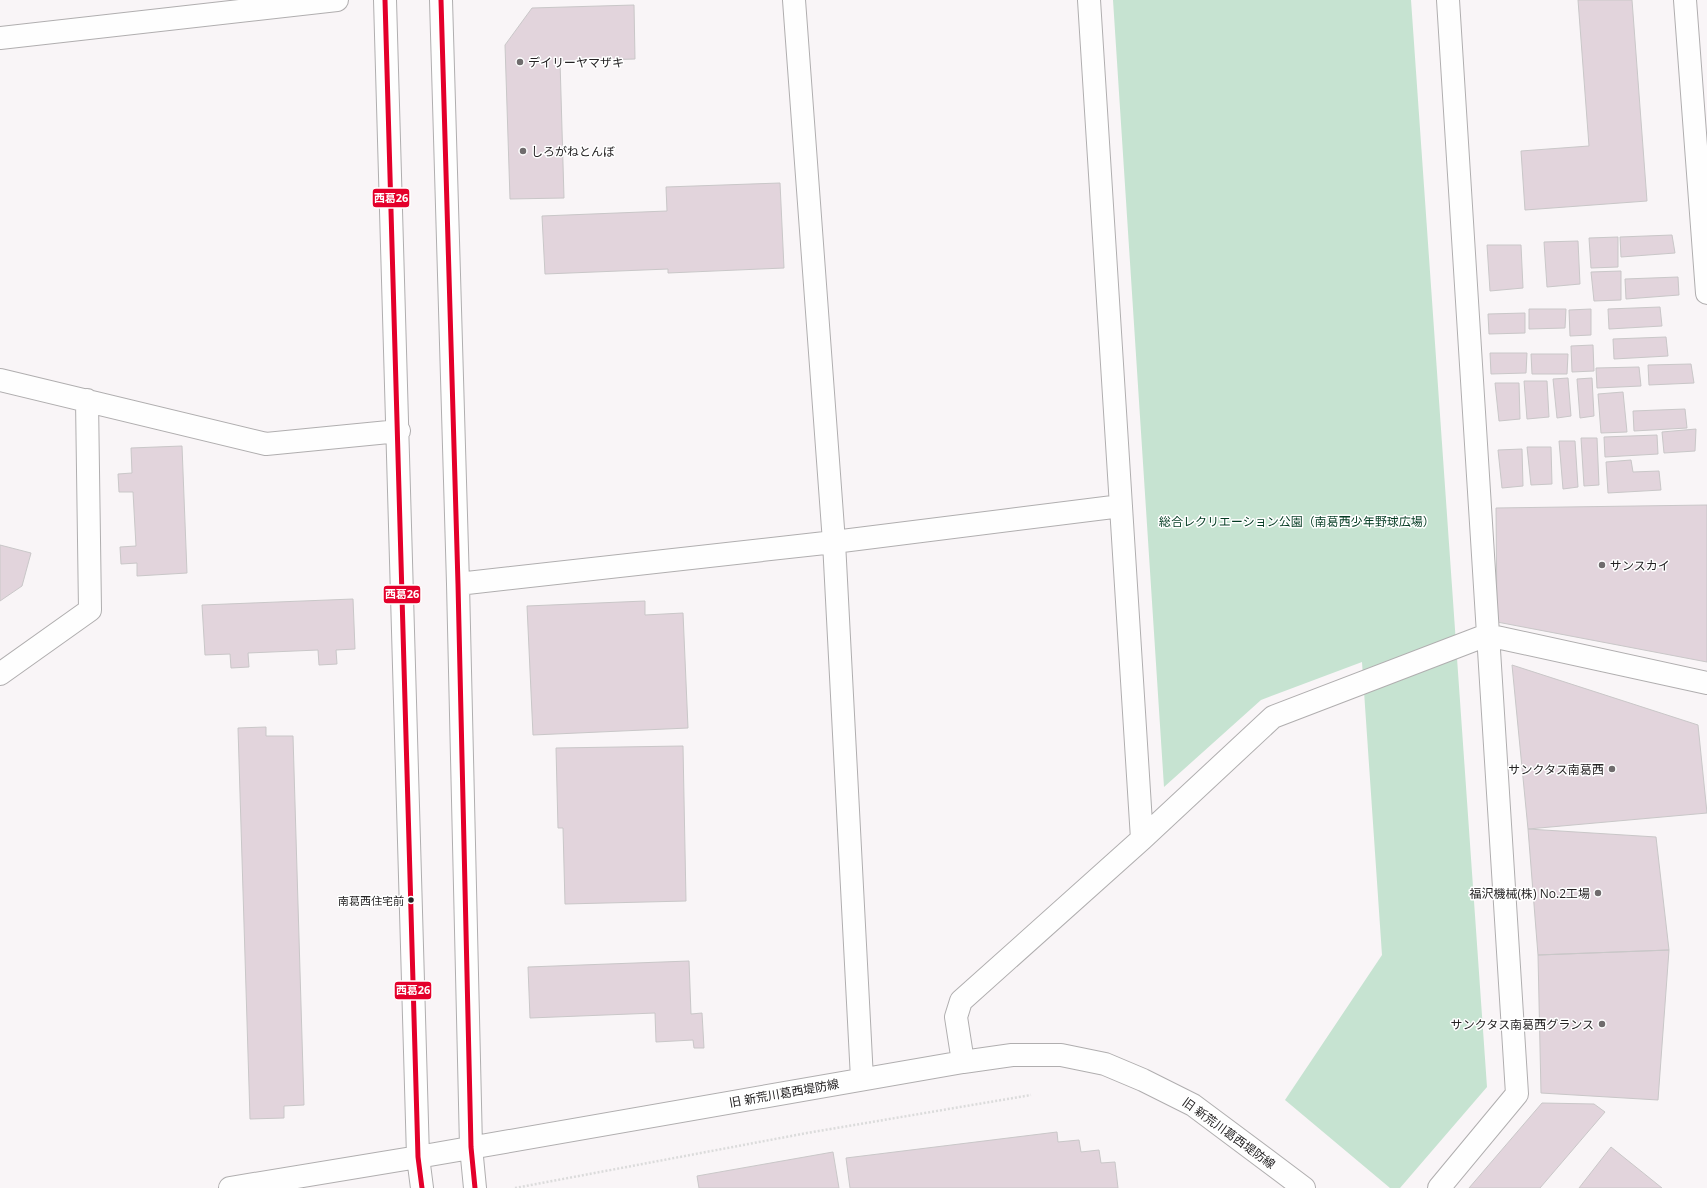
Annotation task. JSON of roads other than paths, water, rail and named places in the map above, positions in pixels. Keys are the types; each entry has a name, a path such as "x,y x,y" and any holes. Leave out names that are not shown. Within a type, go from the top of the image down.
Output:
{"street":[{"path":"0,38 337,0"},
{"path":"385,0 399,431 418,1157 422,1188"},
{"path":"441,0 458,584 471,1147 475,1188"},
{"path":"794,0 834,542 862,1079"},
{"path":"1089,0 1142,839"},
{"path":"1439,1188 1517,1094 1448,0"},
{"path":"1685,0 1701,143 1707,293"},
{"path":"0,380 266,444 399,431"},
{"path":"0,674 90,610 87,400"},
{"path":"458,584 834,542 1121,506"},
{"path":"963,1062 956,1017 961,1001 1142,839 1273,717 1487,635 1707,683"},
{"name":"旧 新荒川葛西堤防線","path":"230,1188 418,1157 862,1079 1012,1055 1061,1056 1105,1064 1143,1080 1193,1105 1304,1188"}],"place":[{"name":"デイリーヤマザキ","path":"520,62"},
{"name":"しろがねとんぼ","path":"523,151"},
{"name":"サンスカイ","path":"1602,565"},
{"name":"サンクタス南葛西","path":"1612,769"},
{"name":"福沢機械(株) No.2工場","path":"1598,893"},
{"name":"南葛西住宅前","path":"411,900"},
{"name":"サンクタス南葛西グランス","path":"1602,1024"}],"park label":[{"name":"総合レクリエーション公園（南葛西少年野球広場）","path":"1297,521"}]}
